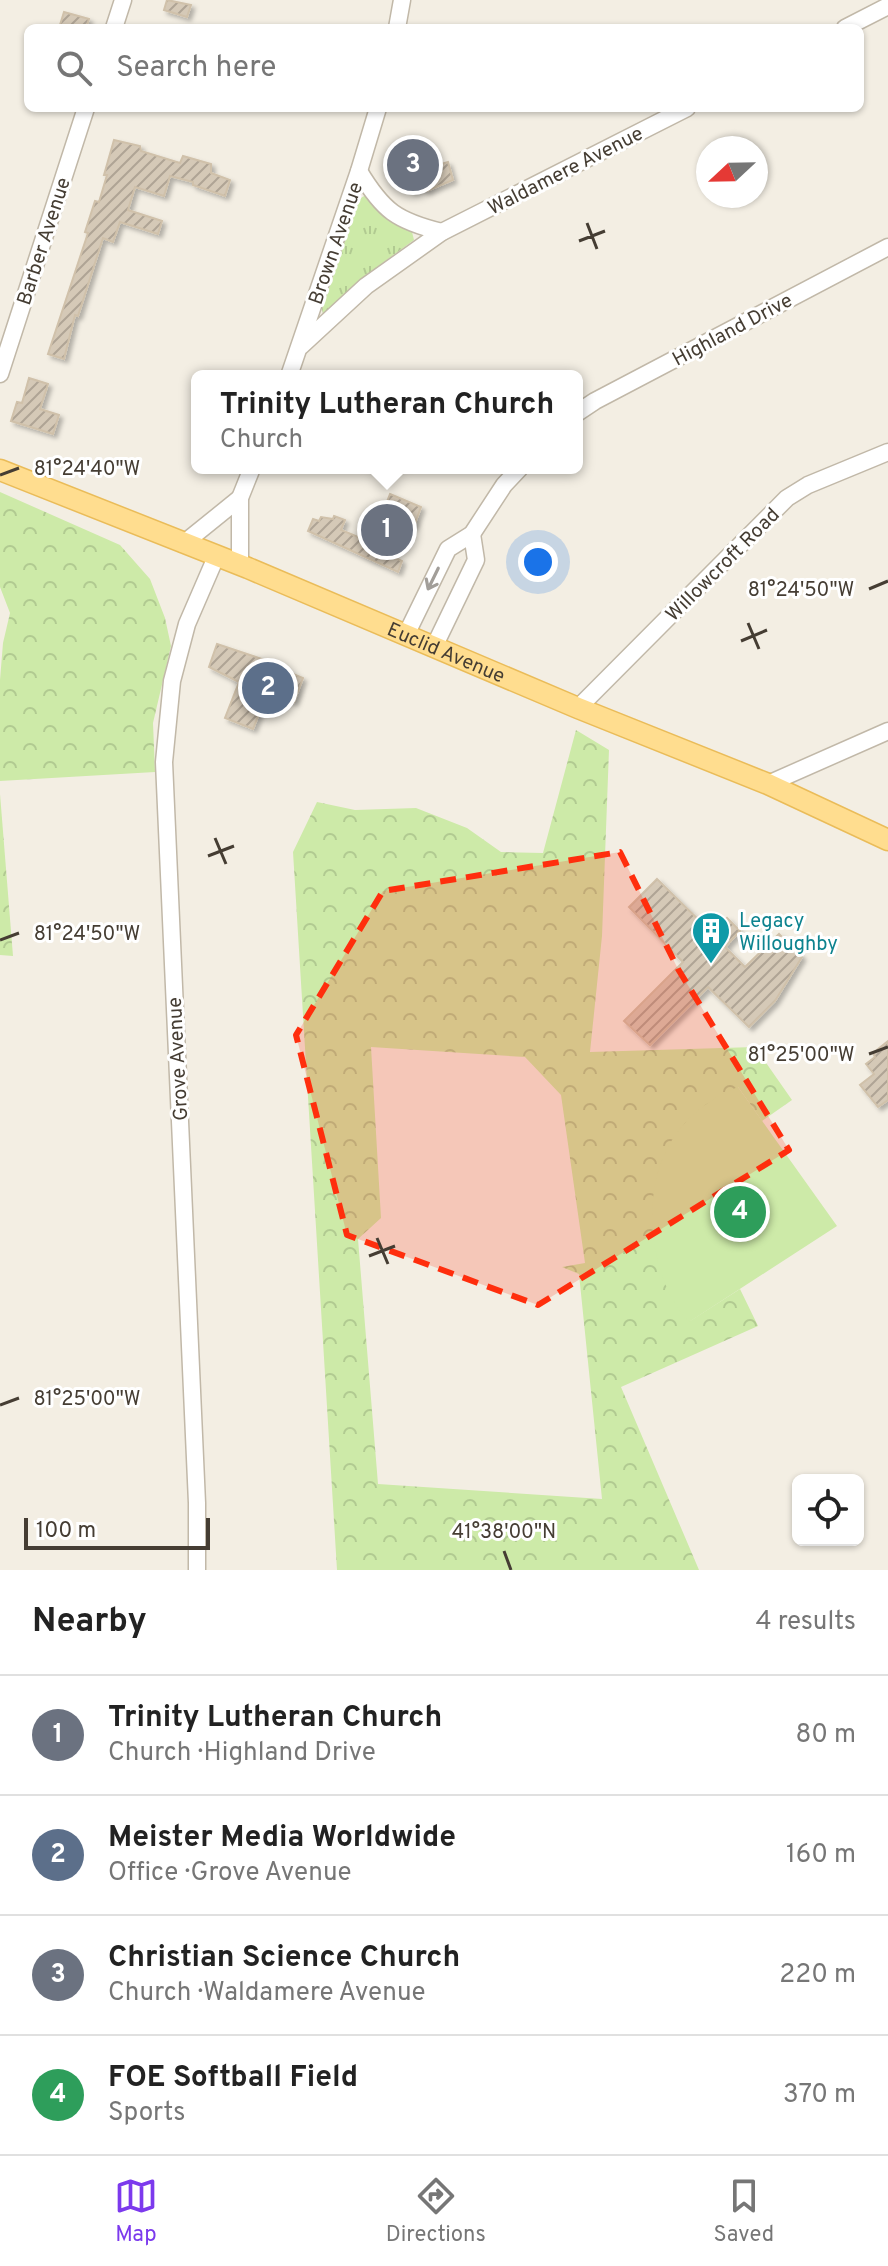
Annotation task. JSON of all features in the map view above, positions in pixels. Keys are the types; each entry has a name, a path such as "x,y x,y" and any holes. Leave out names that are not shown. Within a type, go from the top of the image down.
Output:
{"main road":[{"name":"Euclid Avenue","path":"0,470 240,565 578,708 768,784 888,840"}],"street":[{"path":"115,24 123,0"},
{"path":"398,24 402,0"},
{"path":"853,24 888,6"},
{"name":"Barber Avenue","path":"0,374 85,112"},
{"name":"Brown Avenue","path":"291,370 377,112"},
{"name":"Waldamere Avenue","path":"301,346 366,286 442,232 679,112"},
{"path":"359,171 387,210 413,225 442,232"},
{"name":"Highland Drive","path":"583,410 888,247"},
{"name":"Willowcroft Road","path":"578,708 787,498 808,485 888,452"},
{"path":"240,565 240,498 250,474"},
{"path":"406,635 448,549 472,534 514,474"},
{"path":"183,544 240,498"},
{"path":"434,647 476,560 472,534"},
{"name":"Grove Avenue","path":"197,1570 197,1503 164,762 176,667 187,624 216,557"},
{"path":"768,784 888,731"}],"highlighted area":[{"path":"620,852 678,969 789,1150 538,1305 347,1235 296,1035 383,891"}],"green space":[{"path":"366,195 391,222 412,232 414,240 369,273 323,314 322,309 359,199"},
{"path":"0,492 120,545 150,579 165,618 171,646 153,723 155,772 0,781 0,680 3,643 10,613 0,587"},
{"path":"576,730 609,750 602,936 590,1052 755,1047 792,1100 762,1121 738,1087 690,1321 740,1289 758,1326 621,1387 699,1570 337,1570 293,852 317,802 355,810 416,808 467,828 501,852 543,853","holes":["371,1047 525,1057 561,1095 585,1263 562,1267 579,1274 602,1499 378,1484 358,1239 381,1218"]},
{"path":"0,794 13,956 0,955"},
{"path":"738,1087 837,1226 689,1322 666,1287 654,1244 653,1199 657,1178 669,1146 684,1124 704,1106"}],"building":[{"path":"167,0 191,5 187,17 164,10"},
{"path":"64,12 89,19 87,24 60,24"},
{"path":"114,140 140,146 141,151 180,163 183,156 211,164 211,173 230,180 225,196 170,176 164,196 135,187 128,210 162,221 158,234 120,222 113,242 103,238 78,316 75,315 64,359 48,354 88,233 85,232 95,201 99,202"},
{"path":"425,144 431,167 448,162 453,180 427,191 420,188 413,191 408,186 410,181 403,177 399,149"},
{"path":"29,378 48,384 40,409 59,415 53,434 11,421 17,402 22,403"},
{"path":"390,494 421,507 414,526 403,522 401,526 381,517"},
{"path":"334,516 345,520 341,530 370,542 374,532 395,540 389,555 402,561 398,572 308,531 313,519 333,519"},
{"path":"217,644 265,660 303,678 294,702 280,696 263,704 253,729 225,718 239,682 209,667"},
{"name":"Legacy Willoughby","path":"657,879 712,933 727,918 740,931 725,947 745,967 779,934 802,957 775,1001 749,1027 708,987 650,1045 624,1021 683,962 629,907"},
{"path":"888,1041 888,1100 878,1107 860,1085 874,1074 866,1064 875,1057 873,1053"}],"place":[{"name":"Christian Science Church","path":"413,165"},
{"name":"Trinity Lutheran Church","path":"387,530"},
{"name":"Meister Media Worldwide","path":"268,688"},
{"name":"Legacy Willoughby","path":"711,965"},
{"name":"FOE Softball Field","path":"740,1212"}]}
